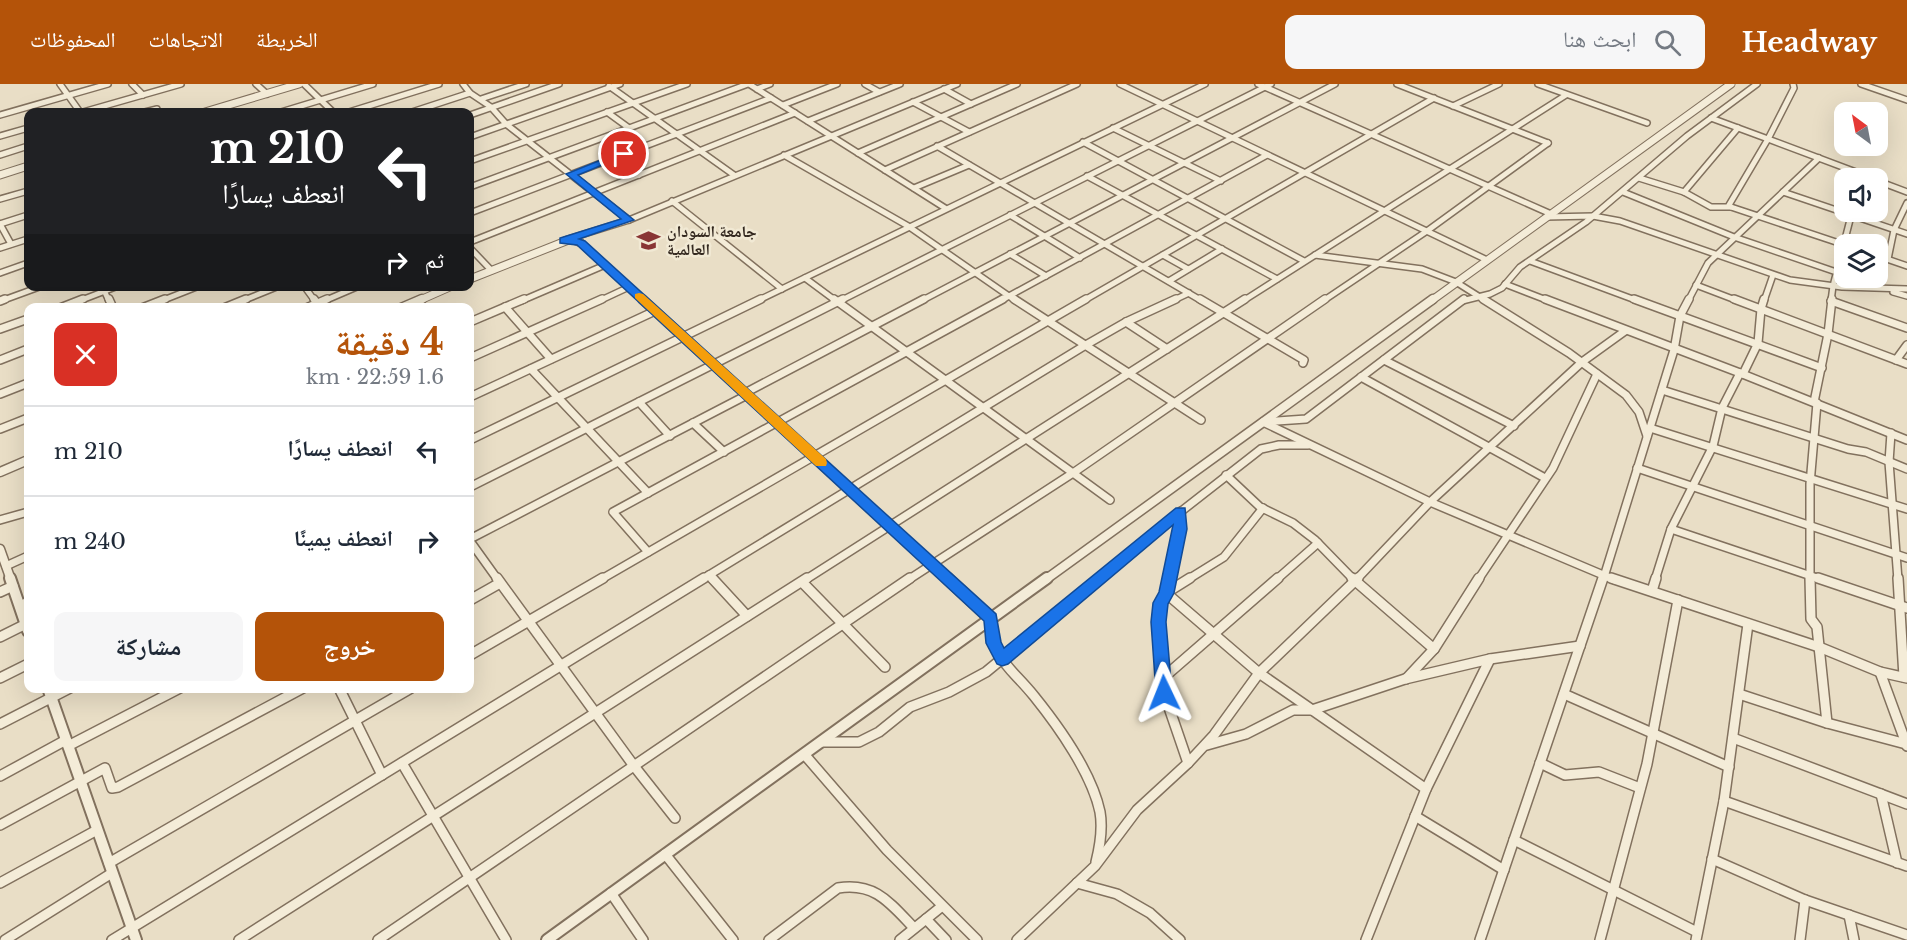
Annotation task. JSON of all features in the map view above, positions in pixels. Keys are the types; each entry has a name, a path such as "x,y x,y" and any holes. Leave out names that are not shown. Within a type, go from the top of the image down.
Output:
{"street":[{"path":"60,84 78,108"},
{"path":"25,108 108,84"},
{"path":"132,84 143,95"},
{"path":"96,108 182,84"},
{"path":"256,84 267,94"},
{"path":"219,108 299,84"},
{"path":"304,84 329,108"},
{"path":"294,108 373,84"},
{"path":"362,108 439,84"},
{"path":"463,84 470,93 491,107 506,124 571,174 592,194 629,220"},
{"path":"481,99 526,84"},
{"path":"474,113 560,84"},
{"path":"474,136 620,84"},
{"path":"474,160 687,84"},
{"path":"474,185 749,84 945,208"},
{"path":"757,89 770,84"},
{"path":"783,105 837,84"},
{"path":"865,84 879,92"},
{"path":"808,121 900,84"},
{"path":"474,277 564,240 629,220 957,84"},
{"path":"858,153 1017,84"},
{"path":"885,170 1077,84"},
{"path":"1120,84 1487,260"},
{"path":"1129,88 1139,84"},
{"path":"1187,84 1197,88"},
{"path":"474,438 1205,84"},
{"path":"1258,84 1268,86 1549,215 1593,216 1620,221 1773,275 1833,286 1907,289"},
{"path":"474,538 1335,84"},
{"path":"378,940 931,564 1073,473 1267,338 1427,231 1548,144 1397,84"},
{"path":"1453,106 1498,84"},
{"path":"1538,84 1647,123"},
{"path":"547,940 1731,84"},
{"path":"1263,422 1306,419 1464,299 1490,294 1505,284 1520,267 1593,216 1711,118 1757,84"},
{"path":"1731,207 1729,205 1768,139 1794,88 1793,84"},
{"path":"1861,84 1907,100"},
{"path":"609,86 734,176"},
{"path":"474,485 1268,86"},
{"path":"944,89 971,104"},
{"path":"424,108 470,93"},
{"path":"239,940 1566,95"},
{"path":"474,211 771,98"},
{"path":"474,653 1434,99"},
{"path":"913,102 969,132"},
{"path":"0,115 24,108"},
{"path":"607,112 629,128"},
{"path":"474,240 795,113"},
{"path":"1711,118 1846,168"},
{"path":"1113,128 1221,180"},
{"path":"0,136 24,129"},
{"path":"1684,192 1738,129"},
{"path":"1083,142 1304,261"},
{"path":"937,146 1267,338 1304,360 1303,363"},
{"path":"0,155 24,147"},
{"path":"784,155 908,226 1084,346 1201,420"},
{"path":"648,552 613,512 1267,155"},
{"path":"614,158 639,175"},
{"path":"1480,940 1604,576 1674,350 1680,316 1715,254 1819,158"},
{"path":"914,188 969,165"},
{"path":"0,175 24,167"},
{"path":"1087,176 1277,279"},
{"path":"1639,178 1684,192 1711,207 1731,207 1834,241"},
{"path":"1888,185 1907,192"},
{"path":"0,200 24,192"},
{"path":"1623,192 1734,237 1834,271"},
{"path":"1783,192 1834,208"},
{"path":"672,201 782,289"},
{"path":"1907,203 1894,230 1888,259 1907,266"},
{"path":"1010,215 1080,258"},
{"path":"11,244 0,224 24,216"},
{"path":"1874,222 1907,234"},
{"path":"0,248 24,239"},
{"path":"564,240 571,239 581,243 991,618 993,643 1002,659 1035,697 1062,737 1082,768 1100,810 1101,837 1095,866"},
{"path":"1169,281 1222,249"},
{"path":"474,252 491,270"},
{"path":"1010,254 1046,276"},
{"path":"1163,255 1188,270"},
{"path":"1315,255 1429,271 1456,282 1582,362 1626,395 1639,412 1649,432"},
{"path":"1530,261 1822,368"},
{"path":"0,265 2,272 24,264"},
{"path":"474,320 604,265"},
{"path":"1652,591 1671,529 1713,446 1722,408 1758,343 1761,309 1773,275"},
{"path":"805,278 1110,500"},
{"path":"1827,723 1817,627 1811,619 1809,525 1815,403 1828,334 1834,281"},
{"path":"1505,284 1674,350 1742,373 1907,440"},
{"path":"1696,285 1907,364"},
{"path":"474,356 628,286"},
{"path":"1882,288 1907,296"},
{"path":"0,301 28,291"},
{"path":"71,303 98,291"},
{"path":"155,303 186,291"},
{"path":"236,303 266,291"},
{"path":"322,303 348,291"},
{"path":"412,303 440,291"},
{"path":"112,940 1084,346 1126,322 1189,292"},
{"path":"1831,301 1907,327"},
{"path":"505,307 551,359"},
{"path":"474,395 655,311"},
{"path":"0,329 24,320"},
{"path":"1126,322 1167,349"},
{"path":"1017,940 1095,866 1137,810 1205,745 1259,673 1355,581 1430,502 1582,362 1625,331"},
{"path":"1896,360 1907,345"},
{"path":"0,360 24,351"},
{"path":"1384,360 1514,426"},
{"path":"531,369 648,493"},
{"path":"1405,679 1434,649 1507,534 1553,468 1597,374"},
{"path":"1361,377 1545,478"},
{"path":"0,394 24,385"},
{"path":"1662,390 1848,449 1866,452 1907,469"},
{"path":"639,402 670,436"},
{"path":"0,429 24,419"},
{"path":"1263,422 1430,502 1604,576 1819,647 1880,672 1906,678 1903,606 1896,555 1889,462 1891,433"},
{"path":"693,423 724,452"},
{"path":"1649,432 1713,446 1907,509"},
{"path":"821,742 859,742 879,732 910,707 949,692 986,672 1180,511 1262,449 1279,445 1315,446"},
{"path":"0,472 24,462"},
{"path":"1637,468 1907,560"},
{"path":"1226,475 1263,508 1293,523 1318,543 1355,581 1434,649"},
{"path":"1166,593 1224,557 1263,508"},
{"path":"1180,511 1180,529 1166,593 1160,603 1159,622 1164,693 1188,763"},
{"path":"0,520 24,513"},
{"path":"1671,529 1903,606"},
{"path":"1163,678 1318,543"},
{"path":"474,546 634,766 675,818"},
{"path":"0,552 13,586 24,604"},
{"path":"6,566 24,558"},
{"path":"709,575 747,616"},
{"path":"802,582 885,667"},
{"path":"474,598 500,583"},
{"path":"0,592 13,586"},
{"path":"1166,593 1259,673 1426,789"},
{"path":"1600,940 1640,788 1677,600"},
{"path":"1514,840 1696,936 1724,801 1748,624"},
{"path":"0,636 24,628"},
{"path":"1205,745 1246,734 1293,710 1312,710 1405,679 1490,659 1580,646"},
{"path":"1366,940 1426,789 1490,659"},
{"path":"0,678 24,666"},
{"path":"1880,672 1907,745"},
{"path":"0,724 50,693 136,940"},
{"path":"0,776 170,693"},
{"path":"0,825 105,768 112,788 118,787 294,693"},
{"path":"341,693 382,775"},
{"path":"5,940 110,868 403,693"},
{"path":"1564,694 1729,767"},
{"path":"1739,694 1827,723 1907,745"},
{"path":"1732,738 1907,804"},
{"path":"804,754 844,803 941,907 977,940"},
{"path":"402,763 506,940"},
{"path":"1540,763 1565,775 1599,772 1640,788"},
{"path":"1881,794 1902,864"},
{"path":"1724,801 1902,864"},
{"path":"1415,816 1504,870"},
{"path":"0,883 97,830"},
{"path":"665,854 733,940"},
{"path":"1712,859 1805,900 1849,915 1894,935 1907,935"},
{"path":"1077,883 1117,894 1150,913 1180,940"},
{"path":"769,940 838,888 845,886 869,887 879,892 914,928"},
{"path":"611,893 639,939"},
{"path":"1800,940 1805,900"},
{"path":"900,940 941,907"},
{"path":"1849,915 1854,940"},
{"path":"926,919 946,940"}],"slow traffic":[{"path":"639,296 821,463"}],"place":[{"name":"جامعة السودان العالمية","path":"649,240"}],"route":[{"path":"624,154 571,174 592,194 629,220 564,240 577,240 581,243 991,618 993,643 1002,659 1180,511 1180,529 1166,593 1160,603 1159,622 1164,693"}]}
